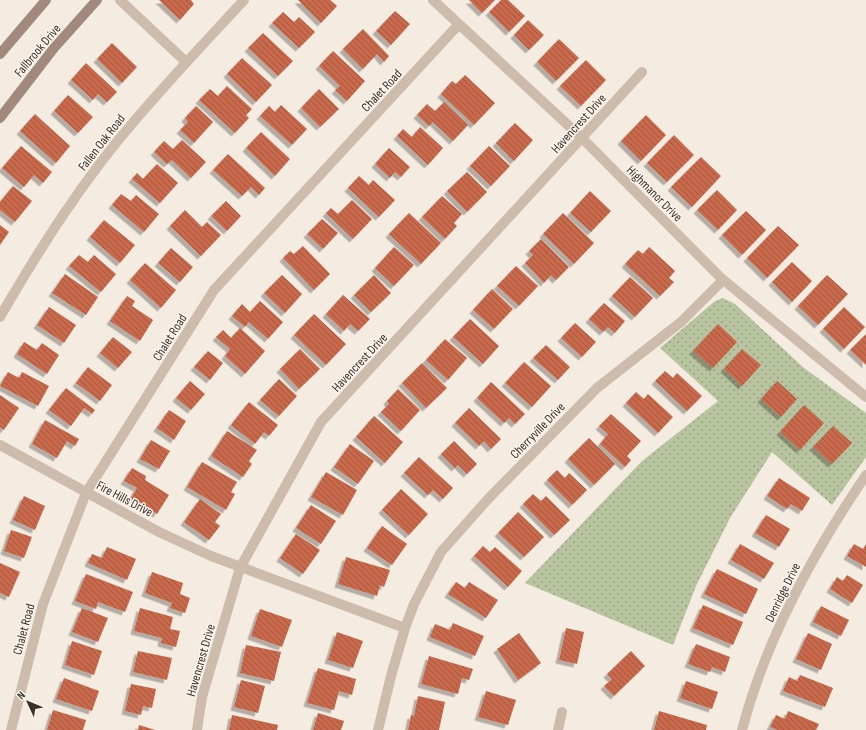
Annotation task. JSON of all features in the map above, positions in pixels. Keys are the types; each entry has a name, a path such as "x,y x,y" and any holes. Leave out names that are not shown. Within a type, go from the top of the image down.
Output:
{"main road":[{"name":"Fallbrook Drive","path":"0,54 46,0"},
{"name":"Fallbrook Drive","path":"0,118 50,54 97,0"}],"street":[{"path":"120,0 186,62"},
{"name":"Fallen Oak Road","path":"0,317 29,267 70,204 135,120 186,62 244,0"},
{"name":"Highmanor Drive","path":"433,0 582,138 724,280 866,397"},
{"name":"Chalet Road","path":"11,730 43,604 86,492 214,290 459,24"},
{"name":"Havencrest Drive","path":"197,730 202,697 240,568 321,422 642,72"},
{"name":"Cherryville Drive","path":"378,730 391,676 405,628 414,604 441,552 460,528 596,388 681,322 724,280"},
{"name":"Fire Hills Drive","path":"0,445 159,532 240,568"},
{"name":"Denridge Drive","path":"742,730 771,646 792,599 817,550 866,475"},
{"path":"240,568 405,628"},
{"path":"558,730 562,712"}],"green space":[{"path":"723,298 735,304 804,368 866,413 866,457 832,505 772,452 730,518 696,586 673,645 525,583 642,461 718,401 660,348 715,301"}],"building":[{"path":"159,0 191,0 194,4 180,20"},
{"path":"298,0 330,0 337,6 321,23"},
{"path":"469,0 495,0 482,13"},
{"path":"501,0 508,0 525,16 509,32 489,12"},
{"path":"395,11 410,24 391,45 376,31"},
{"path":"283,12 294,22 299,17 315,32 299,48 272,23"},
{"path":"528,20 544,35 529,50 514,35"},
{"path":"363,29 389,56 384,62 377,54 363,69 343,49"},
{"path":"263,33 293,61 278,76 248,48"},
{"path":"559,39 579,58 556,81 537,62"},
{"path":"112,43 137,67 122,83 97,59"},
{"path":"333,51 365,81 347,101 335,90 340,86 319,66"},
{"path":"242,58 272,85 256,102 227,74"},
{"path":"586,60 606,80 581,106 560,86"},
{"path":"86,63 117,92 107,102 98,94 93,100 71,80"},
{"path":"465,75 495,103 474,125 441,94 452,81 456,84"},
{"path":"227,86 252,109 246,115 249,118 235,133 199,100 210,89 218,96"},
{"path":"319,89 339,109 320,127 301,108"},
{"path":"68,95 93,117 78,133 54,111"},
{"path":"444,102 468,125 453,141 433,122 429,126 417,115 427,104 435,111"},
{"path":"281,105 307,129 292,145 260,116 269,106 275,112"},
{"path":"196,106 213,122 194,143 180,130 188,122 185,118"},
{"path":"35,114 70,146 56,163 20,131"},
{"path":"646,115 666,135 641,161 621,141"},
{"path":"515,123 533,140 514,161 496,143"},
{"path":"420,127 443,148 428,165 397,136 403,129 412,137"},
{"path":"261,132 290,159 275,176 246,148"},
{"path":"674,135 694,155 667,182 647,163"},
{"path":"182,140 206,162 191,178 172,160 167,164 154,152 164,141 173,149"},
{"path":"21,146 52,172 43,183 34,175 24,187 2,168"},
{"path":"489,146 510,166 491,186 470,166"},
{"path":"389,148 410,167 401,177 395,172 390,178 375,164"},
{"path":"228,154 265,188 259,195 251,187 242,196 213,170"},
{"path":"701,157 721,176 692,207 671,187"},
{"path":"157,164 178,183 160,203 132,179 137,173 143,179"},
{"path":"467,172 487,192 467,212 447,191"},
{"path":"359,176 369,185 373,180 395,200 379,217 348,188"},
{"path":"13,186 32,201 15,222 0,210 0,202"},
{"path":"717,190 737,210 718,230 697,210"},
{"path":"590,191 611,211 591,232 570,213"},
{"path":"121,194 131,201 136,195 159,214 144,232 112,205"},
{"path":"442,196 462,214 454,223 457,226 445,239 422,217"},
{"path":"352,200 372,219 353,239 326,213 331,208 338,214"},
{"path":"226,201 241,216 227,231 211,216"},
{"path":"185,210 202,227 207,222 221,235 201,256 170,226"},
{"path":"746,211 766,230 742,255 722,235"},
{"path":"409,213 441,243 421,264 389,234"},
{"path":"563,213 594,243 574,264 543,234"},
{"path":"322,219 338,233 323,249 307,234"},
{"path":"104,220 135,245 120,263 90,237"},
{"path":"0,225 9,232 0,245"},
{"path":"778,226 799,245 767,278 747,258"},
{"path":"541,239 569,267 556,280 551,275 544,283 525,263 533,255 529,251"},
{"path":"303,246 330,274 314,290 283,258 290,251 294,254"},
{"path":"394,247 414,265 394,286 375,268"},
{"path":"649,247 675,271 669,278 674,282 660,296 625,264 638,250 643,254"},
{"path":"171,248 193,267 180,282 158,263"},
{"path":"79,255 88,262 94,255 116,274 101,292 69,266"},
{"path":"792,262 812,281 792,302 772,282"},
{"path":"145,263 176,290 161,308 130,280"},
{"path":"516,266 538,286 519,306 497,286"},
{"path":"65,274 98,297 86,315 52,293"},
{"path":"282,275 302,294 285,313 264,293"},
{"path":"374,275 391,293 371,312 354,295"},
{"path":"827,275 848,294 818,325 798,306"},
{"path":"630,277 653,298 635,317 612,296"},
{"path":"492,289 513,309 494,329 473,310"},
{"path":"343,295 370,319 358,331 350,324 344,331 326,314"},
{"path":"127,296 135,301 132,306 153,320 140,341 110,321"},
{"path":"260,301 283,322 268,339 249,322 245,327 232,316 242,304 250,312"},
{"path":"604,303 625,321 615,333 608,327 603,332 589,319"},
{"path":"49,307 76,325 64,343 37,325"},
{"path":"844,307 865,327 844,349 823,329"},
{"path":"314,314 346,344 326,365 294,335"},
{"path":"470,319 499,346 483,364 453,337"},
{"path":"575,323 596,342 582,357 561,338"},
{"path":"718,324 737,342 713,368 693,351"},
{"path":"240,328 265,351 245,374 225,356 230,349 216,337 223,330 231,338"},
{"path":"866,334 866,365 850,350"},
{"path":"113,337 132,352 118,368 100,353"},
{"path":"445,339 467,358 448,380 426,360"},
{"path":"24,342 37,350 42,343 59,355 47,374 17,354"},
{"path":"546,345 570,367 558,380 533,358"},
{"path":"300,349 320,369 299,389 280,369"},
{"path":"742,349 761,365 742,386 724,369"},
{"path":"208,351 223,363 210,380 194,367"},
{"path":"524,362 551,386 532,407 505,383"},
{"path":"422,363 447,388 426,408 402,383"},
{"path":"88,367 112,385 100,401 76,383"},
{"path":"665,371 673,378 677,373 702,396 687,411 655,381"},
{"path":"8,372 19,378 22,372 49,386 38,406 0,386"},
{"path":"279,379 297,396 279,416 260,400"},
{"path":"190,381 205,394 191,410 176,398"},
{"path":"777,381 797,399 781,417 761,399"},
{"path":"491,382 525,414 515,424 509,418 504,423 477,398"},
{"path":"66,388 95,410 92,414 84,408 71,426 49,410"},
{"path":"398,389 420,410 401,431 381,412 389,404 387,401"},
{"path":"636,392 644,399 648,394 673,417 658,433 626,403"},
{"path":"0,395 19,408 4,430 0,427"},
{"path":"249,402 278,425 269,436 264,432 255,444 231,425"},
{"path":"804,405 824,423 800,450 780,432"},
{"path":"469,408 501,439 491,449 484,441 479,446 455,423"},
{"path":"169,410 186,421 174,440 157,428"},
{"path":"611,414 641,441 627,456 631,460 625,467 600,444 608,434 599,426"},
{"path":"374,416 403,442 385,463 356,437"},
{"path":"45,420 79,439 75,446 67,441 57,458 32,444"},
{"path":"833,426 852,443 832,464 813,447"},
{"path":"227,431 257,450 249,461 252,464 243,477 211,456"},
{"path":"589,438 615,464 594,485 568,459"},
{"path":"151,440 170,451 159,469 140,459"},
{"path":"454,441 477,464 467,474 458,465 455,468 441,454"},
{"path":"350,444 374,461 358,484 334,467"},
{"path":"419,457 453,488 443,499 433,490 428,495 404,473"},
{"path":"202,462 237,482 231,492 235,494 226,510 187,487"},
{"path":"132,468 146,476 145,480 169,495 157,514 131,498 137,488 124,481"},
{"path":"557,470 565,478 569,473 587,490 572,505 547,480"},
{"path":"326,472 357,490 343,515 311,497"},
{"path":"779,478 810,498 802,511 791,504 787,509 767,496"},
{"path":"401,489 428,514 409,535 382,510"},
{"path":"533,494 541,501 546,496 570,520 554,535 523,504"},
{"path":"24,496 45,506 35,530 13,520"},
{"path":"200,499 221,514 215,522 220,526 209,540 184,522"},
{"path":"311,505 336,521 321,544 296,528"},
{"path":"518,512 544,537 524,557 498,533"},
{"path":"766,515 790,529 779,547 755,533"},
{"path":"382,526 407,544 392,565 367,548"},
{"path":"11,530 32,537 24,558 4,551"},
{"path":"296,534 320,550 303,574 280,558"},
{"path":"740,544 774,563 764,579 731,560"},
{"path":"854,544 863,549 866,544 866,567 847,556"},
{"path":"483,546 490,552 495,547 522,571 508,587 474,556"},
{"path":"107,547 136,559 127,580 88,563 92,554 102,558"},
{"path":"346,557 390,570 384,587 380,585 377,596 338,584"},
{"path":"0,563 20,572 9,597 0,593"},
{"path":"717,569 758,589 746,614 704,594"},
{"path":"152,572 183,583 180,594 190,598 185,613 170,608 172,603 145,593"},
{"path":"86,574 133,592 125,612 98,602 96,609 75,601"},
{"path":"847,575 863,585 852,603 830,589 837,577 843,581"},
{"path":"456,582 465,588 469,582 498,600 486,618 448,594"},
{"path":"703,605 743,622 733,645 693,628"},
{"path":"821,606 849,620 841,636 813,622"},
{"path":"82,608 108,618 98,642 72,632"},
{"path":"140,608 173,617 170,629 180,631 176,647 161,643 162,638 134,631"},
{"path":"260,609 292,620 282,647 251,636"},
{"path":"453,623 484,636 475,656 430,637 435,624 450,630"},
{"path":"566,628 584,632 577,664 559,660"},
{"path":"337,632 363,641 353,668 328,660"},
{"path":"519,633 541,663 518,680 497,649"},
{"path":"808,633 832,644 821,670 796,659"},
{"path":"72,641 102,651 94,675 65,665"},
{"path":"696,644 730,657 725,672 712,667 710,672 688,664"},
{"path":"246,645 281,652 274,681 240,673"},
{"path":"138,651 172,658 167,680 133,672"},
{"path":"631,651 645,666 614,696 604,686 612,679 607,674"},
{"path":"429,656 473,669 469,680 462,678 458,694 421,684"},
{"path":"318,668 356,679 352,695 339,691 334,710 307,703"},
{"path":"800,675 833,688 825,707 783,691 789,677 797,681"},
{"path":"64,678 99,691 92,711 56,699"},
{"path":"241,680 265,686 258,713 234,707"},
{"path":"686,681 718,692 712,709 680,698"},
{"path":"131,684 156,689 152,708 143,706 141,715 125,711"},
{"path":"486,691 516,700 508,725 478,717"},
{"path":"418,696 445,702 439,730 408,730 411,715 414,716"},
{"path":"53,710 86,720 83,730 47,730"},
{"path":"659,711 707,725 706,730 654,730"},
{"path":"788,711 819,724 816,730 778,730 770,727 776,715 785,719"},
{"path":"318,713 344,721 341,730 313,730"},
{"path":"232,715 278,725 277,730 229,730"},
{"path":"139,725 155,730 138,730"}]}
